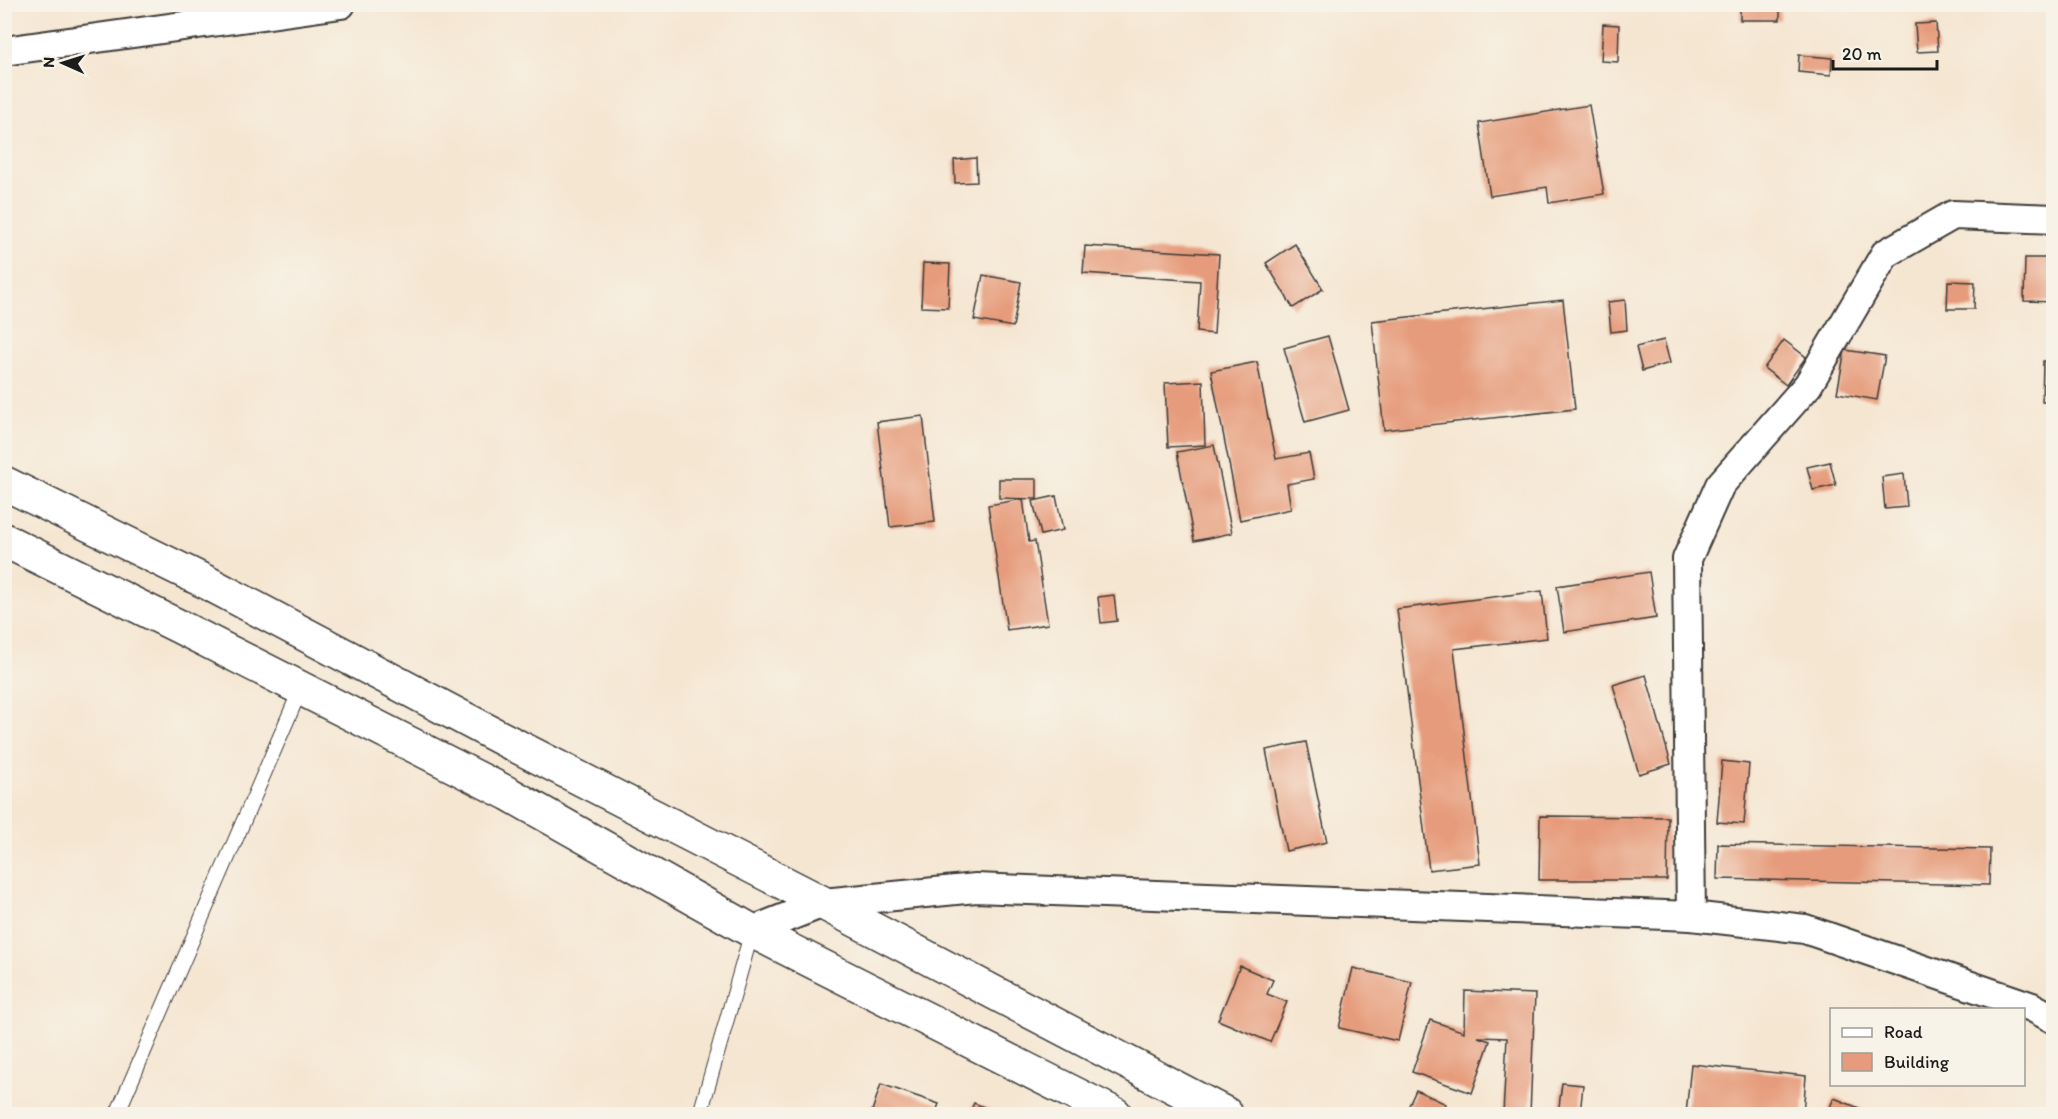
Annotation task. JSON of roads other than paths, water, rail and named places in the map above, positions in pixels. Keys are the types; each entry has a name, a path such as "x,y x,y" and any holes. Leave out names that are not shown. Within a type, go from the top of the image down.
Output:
{"main road":[{"path":"4,483 206,582 488,732 824,903 1226,1114"},
{"path":"4,540 509,794 752,931 1115,1114"}],"street":[{"path":"4,51 341,4"},
{"path":"1691,916 1687,559 1720,485 1808,385 1886,254 1953,215 2054,219"},
{"path":"752,931 824,903 976,888 1691,916 1805,929 2032,1007 2054,1019"}],"lane":[{"path":"117,1114 301,688"},
{"path":"699,1114 752,931"}]}
